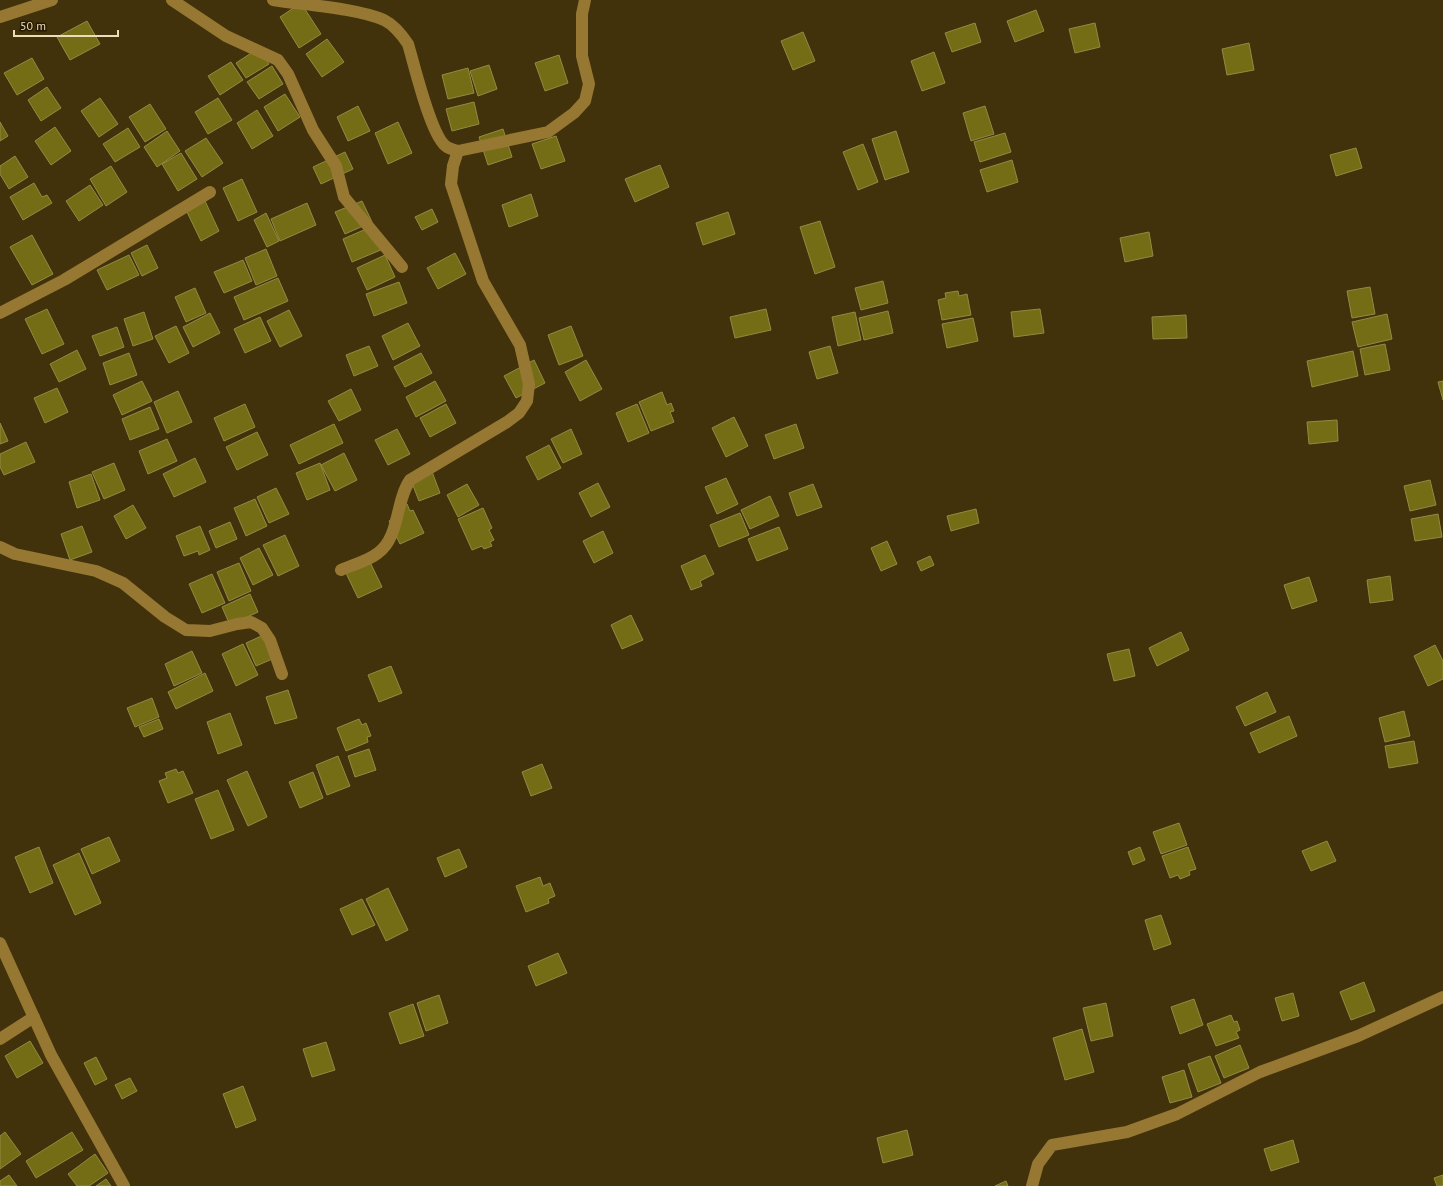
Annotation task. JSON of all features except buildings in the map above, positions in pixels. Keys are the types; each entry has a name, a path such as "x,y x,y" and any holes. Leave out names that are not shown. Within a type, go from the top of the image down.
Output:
{"street":[{"path":"0,17 52,0"},
{"path":"172,0 226,36 278,60 288,74 314,130 336,166 344,197 402,267"},
{"path":"273,0 360,13 385,21 401,34 408,44 431,121 438,138 446,147 458,151 548,132 574,113 586,101 589,84 582,56 582,14 585,0"},
{"path":"341,570 378,553 391,536 404,489 410,480 507,422 519,413 527,401 529,384 520,346 483,281 451,184 453,166 458,151"},
{"path":"0,313 64,280 210,192"},
{"path":"0,547 15,554 96,571 123,583 165,617 186,630 210,631 251,622 262,628 270,640 282,674"},
{"path":"0,943 51,1055 124,1186"},
{"path":"1032,1186 1038,1164 1052,1145 1127,1132 1177,1114 1260,1072 1358,1036 1443,997"},
{"path":"0,1039 34,1017"}]}
